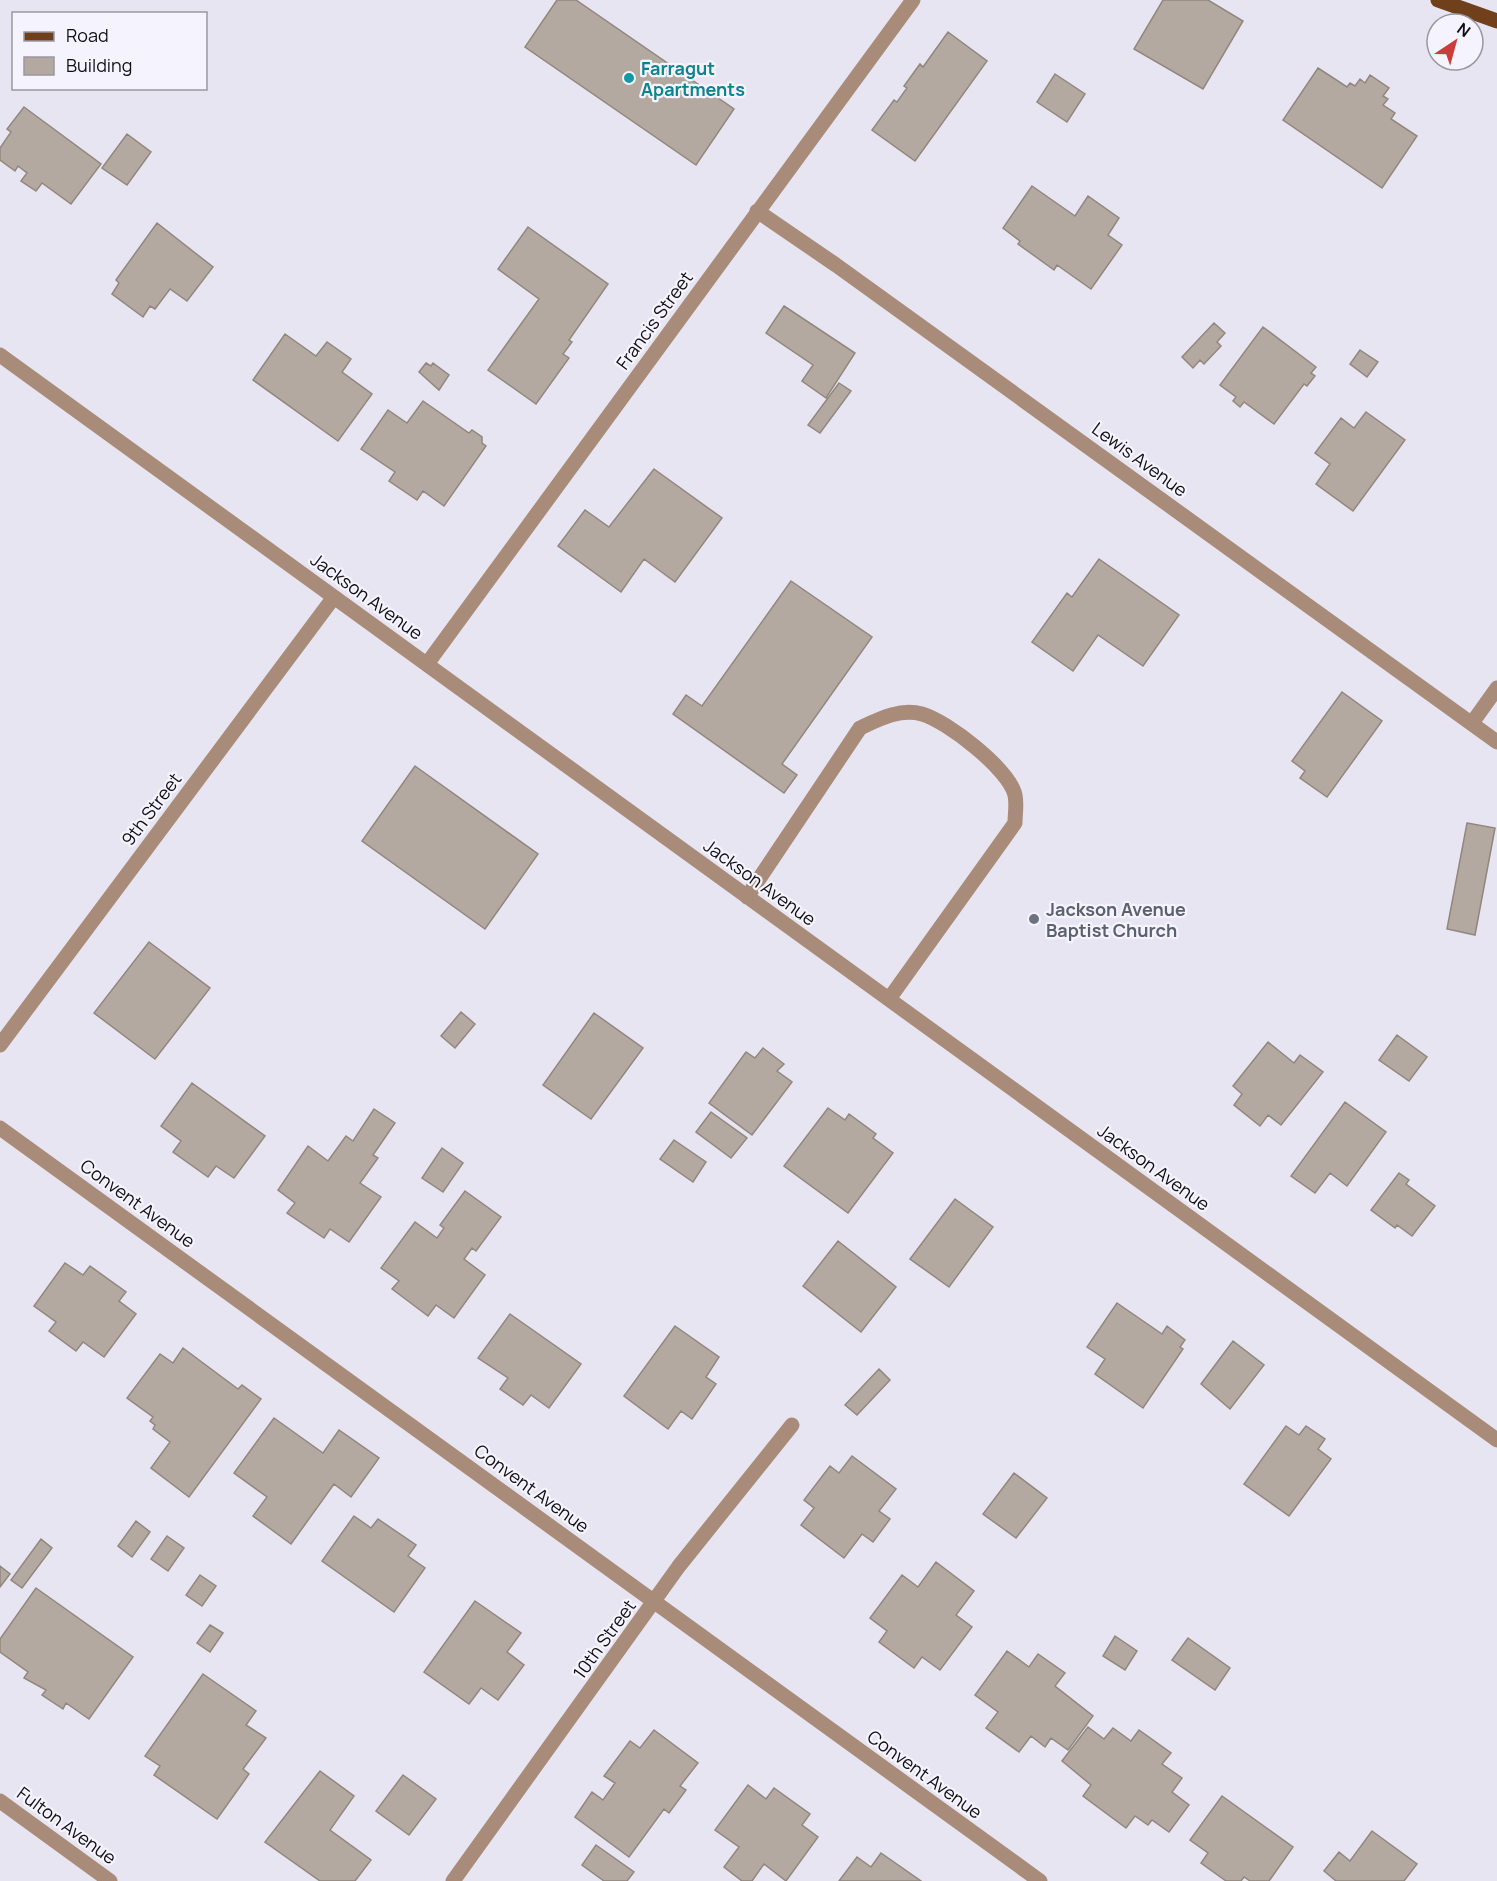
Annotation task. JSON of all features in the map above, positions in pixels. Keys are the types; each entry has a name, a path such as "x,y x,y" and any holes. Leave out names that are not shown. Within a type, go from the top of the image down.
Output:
{"main road":[{"path":"1438,0 1497,21"}],"street":[{"name":"Francis Street","path":"427,664 913,0"},
{"name":"Lewis Avenue","path":"758,211 1497,742"},
{"name":"Jackson Avenue","path":"0,355 1497,1440"},
{"name":"9th Street","path":"0,1045 334,597"},
{"path":"1472,723 1497,688"},
{"path":"747,897 860,728 889,714 921,714 952,730 986,755 1015,794 1015,823 889,999"},
{"name":"Convent Avenue","path":"0,1128 1040,1881"},
{"name":"10th Street","path":"453,1881 679,1566 792,1425"},
{"name":"Fulton Avenue","path":"0,1801 110,1881"}],"building":[{"name":"Farragut Apartments","path":"557,0 576,0 734,109 696,165 525,47"},
{"path":"1163,0 1208,0 1243,21 1203,89 1134,49"},
{"path":"948,32 987,61 915,161 872,130 894,100 897,102 907,88 904,86 920,64 923,67"},
{"path":"1318,68 1347,87 1350,83 1355,86 1360,79 1365,83 1370,75 1389,88 1383,96 1388,99 1383,105 1395,113 1391,119 1417,136 1382,188 1283,120"},
{"path":"1055,74 1085,94 1067,122 1037,102"},
{"path":"24,107 101,164 71,204 42,183 36,191 21,181 27,173 18,166 15,171 0,160 0,148 11,132 7,129"},
{"path":"127,134 151,152 127,185 102,168"},
{"path":"1032,186 1075,216 1088,196 1119,218 1108,235 1122,245 1091,289 1057,265 1054,270 1018,244 1020,241 1003,228"},
{"path":"157,223 213,267 187,301 170,289 155,309 150,306 143,317 112,294 119,283 116,280"},
{"path":"528,227 608,284 569,340 572,342 563,354 569,358 536,404 488,370 539,299 498,269"},
{"path":"784,306 855,353 826,398 802,381 813,365 766,333"},
{"path":"1214,323 1225,333 1217,342 1221,346 1204,364 1200,360 1193,368 1182,357"},
{"path":"1263,327 1316,367 1311,373 1315,376 1307,386 1304,384 1274,424 1244,402 1240,407 1233,401 1236,397 1220,385"},
{"path":"285,334 316,356 327,342 351,359 342,372 372,394 338,441 253,380"},
{"path":"1360,350 1378,362 1367,377 1350,364"},
{"path":"426,363 431,366 433,363 449,375 439,390 419,372"},
{"path":"839,383 851,391 820,433 808,425"},
{"path":"423,401 469,433 472,430 482,437 482,443 486,446 444,506 423,491 417,500 389,481 395,472 361,449 388,410 407,423"},
{"path":"1366,412 1405,440 1353,511 1316,484 1330,464 1315,453 1341,418 1354,428"},
{"path":"654,469 722,518 675,582 644,559 621,592 558,546 585,510 609,527"},
{"path":"1099,559 1179,615 1143,666 1098,635 1073,671 1032,642 1067,593 1072,597"},
{"path":"791,581 872,637 782,764 797,775 784,793 673,714 686,695 702,706"},
{"path":"1342,692 1382,721 1327,797 1300,778 1305,771 1292,761"},
{"path":"415,766 538,854 485,929 362,841"},
{"path":"1467,823 1495,828 1475,935 1447,929"},
{"path":"149,942 210,988 155,1059 94,1013"},
{"path":"461,1012 475,1024 455,1048 441,1036"},
{"path":"594,1013 643,1048 591,1119 543,1085"},
{"path":"1397,1035 1427,1057 1409,1081 1379,1060"},
{"path":"1268,1042 1294,1063 1300,1055 1323,1072 1281,1125 1268,1115 1260,1126 1234,1105 1242,1094 1233,1086"},
{"path":"763,1048 784,1064 777,1071 792,1082 752,1135 709,1103 746,1052 755,1058"},
{"path":"192,1083 265,1136 234,1178 216,1166 208,1177 173,1152 181,1141 161,1126"},
{"path":"1345,1102 1386,1132 1347,1186 1330,1173 1315,1193 1291,1176"},
{"path":"828,1108 845,1120 849,1114 876,1134 873,1138 893,1153 848,1213 784,1166"},
{"path":"374,1109 395,1123 373,1155 378,1158 360,1183 381,1197 349,1242 330,1229 324,1238 287,1213 295,1203 278,1190 308,1146 328,1161 346,1136 353,1141"},
{"path":"711,1112 747,1138 731,1158 696,1132"},
{"path":"674,1140 706,1162 693,1182 660,1159"},
{"path":"442,1148 463,1163 443,1192 422,1178"},
{"path":"1399,1173 1409,1180 1406,1184 1435,1206 1412,1236 1397,1225 1395,1228 1371,1210"},
{"path":"465,1191 501,1217 476,1251 472,1248 464,1259 485,1275 454,1318 436,1305 428,1316 392,1289 399,1281 381,1268 415,1222 437,1238 444,1228 440,1225"},
{"path":"955,1199 993,1227 949,1287 910,1259"},
{"path":"838,1241 896,1287 861,1332 803,1286"},
{"path":"65,1263 83,1275 90,1266 126,1292 119,1301 136,1314 104,1357 83,1342 76,1351 49,1331 56,1322 34,1306"},
{"path":"1117,1303 1162,1334 1167,1326 1185,1340 1180,1347 1183,1349 1143,1408 1095,1374 1105,1359 1087,1347"},
{"path":"510,1314 581,1364 549,1408 531,1395 523,1405 500,1389 508,1378 478,1358"},
{"path":"675,1326 719,1357 706,1377 716,1384 692,1419 681,1411 668,1429 624,1396"},
{"path":"1233,1341 1264,1365 1230,1409 1201,1384"},
{"path":"183,1348 238,1389 242,1385 261,1399 189,1497 151,1468 170,1442 153,1429 155,1425 150,1421 153,1417 127,1398 160,1354 173,1363"},
{"path":"879,1369 890,1380 857,1415 845,1405"},
{"path":"274,1418 323,1453 339,1430 379,1458 351,1497 334,1484 291,1544 253,1516 267,1497 234,1473"},
{"path":"1286,1426 1299,1435 1306,1426 1325,1439 1318,1449 1331,1459 1289,1516 1244,1484"},
{"path":"852,1456 896,1489 879,1511 890,1519 873,1542 862,1534 844,1558 801,1525 814,1508 804,1500 830,1466 839,1473"},
{"path":"1014,1473 1047,1498 1016,1538 983,1514"},
{"path":"354,1516 371,1528 378,1519 416,1545 408,1556 425,1568 394,1612 322,1561"},
{"path":"136,1521 150,1532 132,1557 118,1546"},
{"path":"167,1536 184,1548 168,1571 151,1559"},
{"path":"41,1539 52,1548 22,1588 11,1580"},
{"path":"936,1562 974,1591 956,1615 972,1627 940,1670 922,1657 914,1668 879,1642 887,1631 870,1618 902,1575 918,1587"},
{"path":"0,1566 10,1574 0,1587"},
{"path":"200,1575 216,1586 202,1606 186,1595"},
{"path":"36,1588 133,1657 89,1719 66,1703 63,1709 42,1695 46,1690 24,1678 28,1672 0,1652 0,1639"},
{"path":"475,1601 521,1633 507,1652 524,1665 498,1700 481,1688 469,1704 424,1672"},
{"path":"210,1625 223,1633 210,1652 197,1643"},
{"path":"1115,1636 1137,1651 1125,1670 1103,1656"},
{"path":"1188,1638 1230,1668 1215,1690 1172,1660"},
{"path":"1007,1651 1029,1667 1038,1654 1065,1673 1055,1686 1093,1716 1068,1750 1051,1738 1045,1747 1031,1736 1019,1752 986,1728 998,1712 975,1695"},
{"path":"203,1674 256,1711 246,1725 266,1738 243,1769 249,1774 217,1819 154,1775 160,1766 145,1756"},
{"path":"1088,1727 1104,1739 1113,1728 1131,1741 1139,1730 1171,1753 1162,1764 1182,1778 1172,1792 1189,1805 1169,1832 1152,1820 1148,1825 1135,1816 1126,1828 1083,1796 1091,1785 1062,1761"},
{"path":"654,1730 698,1763 680,1786 686,1790 669,1813 664,1809 629,1857 575,1817 592,1792 603,1800 615,1783 604,1776 630,1741 640,1748"},
{"path":"320,1771 354,1796 330,1830 371,1860 355,1881 320,1881 265,1842"},
{"path":"403,1775 436,1799 409,1835 376,1811"},
{"path":"748,1785 766,1799 774,1788 810,1814 802,1825 818,1837 786,1881 764,1864 752,1881 742,1881 724,1867 739,1847 715,1830"},
{"path":"1222,1796 1293,1847 1269,1881 1250,1881 1244,1877 1241,1881 1226,1881 1201,1863 1208,1853 1190,1840"},
{"path":"1372,1831 1417,1864 1404,1881 1336,1881 1324,1871 1339,1852 1350,1861"},
{"path":"596,1845 634,1872 627,1881 604,1881 582,1865"},
{"path":"881,1853 921,1881 839,1881 857,1857 871,1867"}],"place":[{"name":"Farragut Apartments","path":"629,78"},
{"name":"Jackson Avenue Baptist Church","path":"1034,919"}]}
